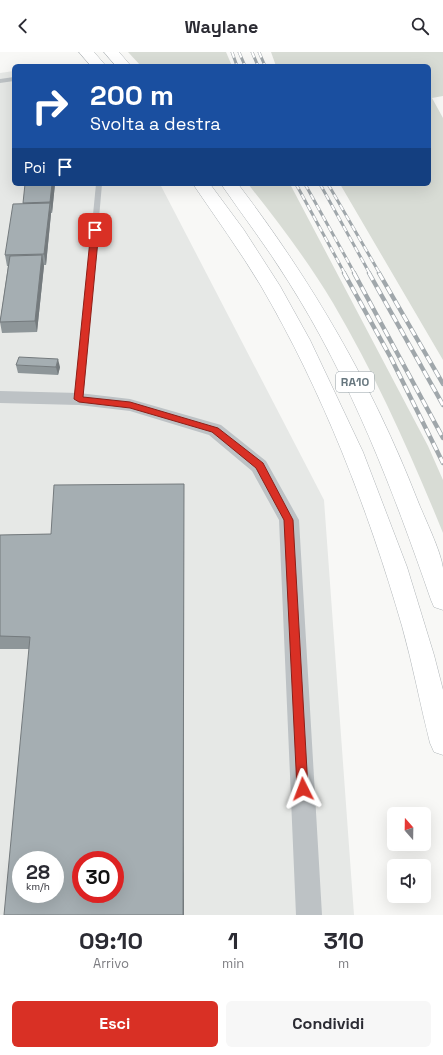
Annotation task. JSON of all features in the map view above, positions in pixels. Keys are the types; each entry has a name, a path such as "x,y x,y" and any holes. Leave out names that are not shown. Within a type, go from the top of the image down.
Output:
{"highway":[{"path":"86,52 97,64"},
{"path":"111,52 122,64"},
{"name":"RA10","path":"203,186 225,215 290,318 341,422 388,549 414,627 443,743"},
{"name":"RA10","path":"230,186 287,263 346,363 398,476 443,600"}],"street":[{"path":"0,397 79,399 130,405 215,430 259,466 289,520 309,915"}],"lane":[{"path":"0,81 12,79"},
{"path":"79,399 99,186"}],"shaded area":[{"path":"128,52 226,52 231,64 139,64"},
{"path":"271,52 443,52 443,96 432,98 443,118 443,360 341,186 431,186 431,64 275,64"},
{"path":"12,71 12,186 161,186 324,500 354,915 0,915 0,73"},
{"path":"250,186 291,186 428,446 443,480 443,533 392,416 364,359 323,287 281,227"}],"building":[{"path":"25,186 52,186 50,202 23,203"},
{"path":"50,203 44,254 5,255 13,204"},
{"path":"42,255 35,321 0,322 10,256"},
{"path":"19,357 58,359 56,367 16,365"},
{"path":"184,484 183,915 4,915 30,637 0,636 0,535 51,534 54,485"}],"railway":[{"path":"232,52 236,64"},
{"path":"239,52 244,64"},
{"path":"252,52 257,64"},
{"path":"259,52 264,64"},
{"path":"297,186 345,274"},
{"path":"306,186 355,274"},
{"path":"321,186 370,274"},
{"path":"329,186 380,274"},
{"path":"344,273 391,358 443,463"},
{"path":"354,273 443,438"},
{"path":"369,273 443,405"},
{"path":"379,273 443,384"}],"route":[{"path":"95,230 79,399 130,405 215,430 259,466 289,520 303,789"}]}
